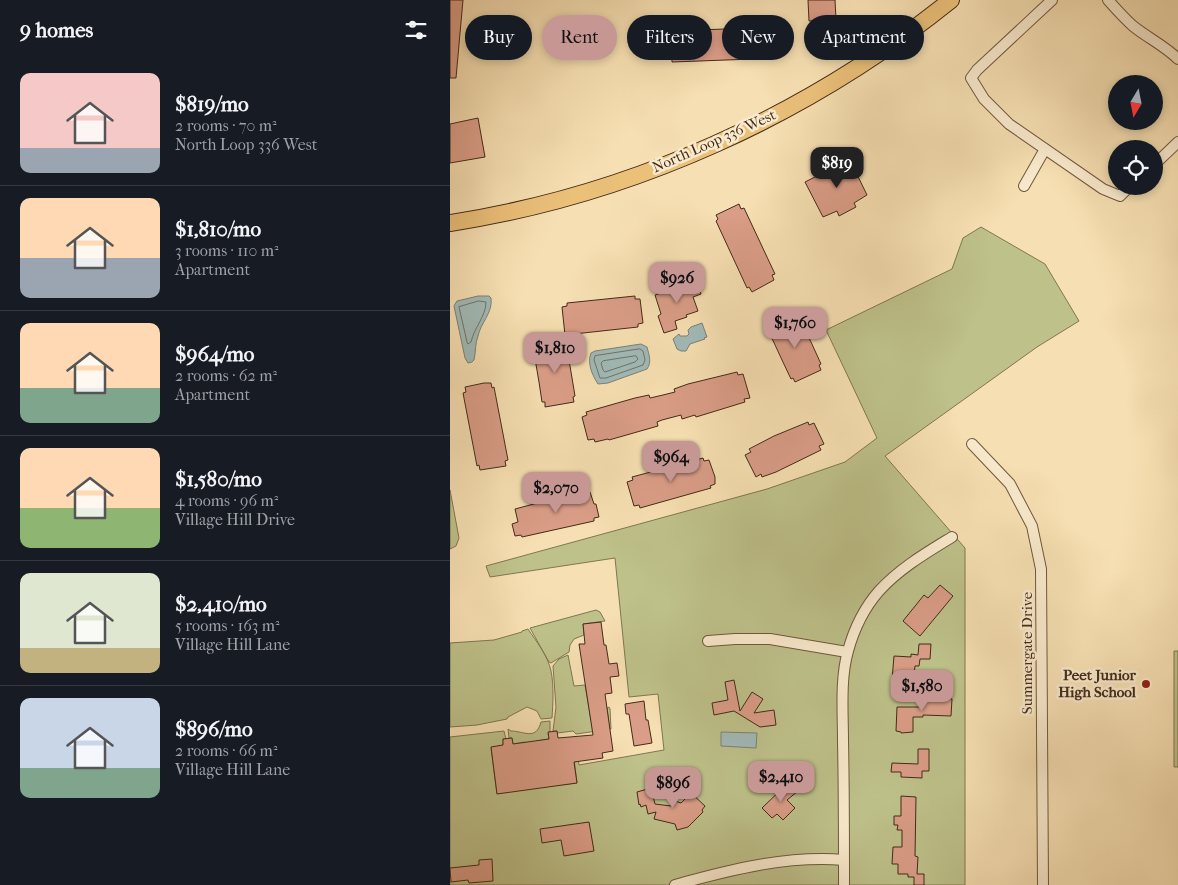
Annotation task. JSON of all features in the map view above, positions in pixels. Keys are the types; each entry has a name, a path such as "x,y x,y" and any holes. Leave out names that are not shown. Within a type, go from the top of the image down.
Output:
{"main road":[{"name":"North Loop 336 West","path":"450,223 510,212 577,194 675,161 736,135 790,107 848,73 898,40 951,0"}],"street":[{"path":"1052,0 977,70 971,78 984,100 1009,124 1108,191"},
{"path":"1108,0 1132,25 1161,46 1174,48 1178,60"},
{"path":"1163,156 1178,142"},
{"path":"1024,186 1045,149"},
{"name":"Summergate Drive","path":"972,444 1010,484 1032,526 1041,569 1043,885"},
{"path":"844,885 843,686 847,652 865,610 878,592 894,575 952,537"},
{"path":"708,641 770,639 847,652"},
{"path":"675,885 751,866 833,859 844,860"}],"green space":[{"path":"981,227 1045,264 1079,321 1037,347 885,456 965,548 965,885 450,885 450,737 504,731 506,739 503,739 503,745 491,748 497,794 525,742 513,744 512,738 509,738 508,729 529,734 539,728 541,722 550,721 549,739 536,741 542,787 577,783 573,750 577,750 579,765 664,750 658,694 629,697 615,558 490,577 486,566 767,489 845,462 877,438 826,330 952,269 963,238"},
{"path":"450,490 459,538 456,546 450,549"},
{"path":"596,610 600,612 605,621 583,624 584,635 574,639 570,645 569,652 551,663 549,662 530,628"},
{"path":"528,629 545,654 551,671 553,689 552,718 541,719 537,711 527,707 507,719 477,725 450,727 450,643 494,640"},
{"path":"1174,651 1178,651 1178,767 1174,767"},
{"path":"568,655 574,686 585,685 592,726 609,724 607,708 609,707 611,729 576,734 573,731 557,733 557,731 553,731 556,707 553,666 559,659"}],"water":[{"path":"478,296 489,296 491,303 489,313 477,339 474,360 468,363 465,358 454,306 457,301"},
{"path":"702,323 707,337 690,344 686,351 677,349 673,339 679,334 680,336 687,336 689,334 688,330 691,327"},
{"path":"641,344 647,347 649,353 650,361 647,369 608,383 598,384 591,369 591,353"},
{"path":"721,732 757,733 756,748 721,746"}],"building":[{"path":"450,0 463,0 456,78 450,78"},
{"path":"808,0 835,0 836,15 809,15"},
{"path":"712,29 722,29 722,60 726,60 672,62 672,60 712,60"},
{"path":"478,118 485,157 450,163 450,124"},
{"path":"850,160 867,195 854,203 856,207 839,216 837,211 823,217 805,182"},
{"path":"739,204 741,209 744,208 775,274 772,275 774,280 752,292 749,287 747,288 716,221 718,219 716,215"},
{"path":"685,282 686,284 689,283 690,286 697,283 701,294 693,297 698,311 675,321 677,329 664,333 658,316 661,314 655,295 666,291 665,288"},
{"path":"635,296 635,299 640,299 643,323 638,324 638,327 565,335 562,307 567,306 567,303"},
{"path":"796,316 811,342 821,364 819,365 821,370 795,382 793,378 791,379 782,360 770,334 772,333 770,328"},
{"path":"566,342 575,396 573,397 574,402 545,407 545,402 542,402 534,353 536,353 535,347"},
{"path":"737,372 738,375 743,374 750,398 744,399 745,402 696,417 695,415 682,419 681,415 662,420 657,422 658,426 609,440 595,442 594,439 588,440 582,417 587,415 586,412 635,398 649,395 650,398 675,392 674,389 688,384"},
{"path":"491,383 492,388 494,387 508,460 505,461 506,466 480,470 479,465 477,466 463,393 466,392 465,387"},
{"path":"808,422 809,425 814,423 824,444 819,446 821,450 776,472 762,477 761,474 756,477 745,455 751,452 749,449"},
{"path":"703,458 704,461 709,460 715,477 715,484 710,486 711,488 640,508 639,505 634,506 627,482 633,480 632,477"},
{"path":"586,490 587,493 590,492 594,504 596,504 599,517 594,518 594,521 522,537 521,535 515,536 512,524 518,522 515,509"},
{"path":"940,585 953,596 920,636 903,621 924,595 928,598"},
{"path":"601,622 609,664 617,663 619,676 610,677 612,693 605,694 613,751 602,753 603,758 574,762 577,783 497,794 491,747 503,745 503,739 512,738 513,744 549,739 548,732 557,731 558,738 593,735 579,644 585,644 583,624"},
{"path":"919,644 931,644 930,659 920,659 919,666 915,666 914,675 906,675 906,681 892,680 894,656 911,657 911,654 918,655"},
{"path":"734,680 740,711 752,692 763,699 754,713 774,710 776,725 760,727 734,711 714,715 712,703 728,700 725,682"},
{"path":"922,697 952,699 951,716 923,715 923,717 913,717 913,732 901,733 896,731 897,707 922,707"},
{"path":"644,701 646,720 648,720 652,743 634,746 629,714 626,714 625,704"},
{"path":"918,749 929,749 929,771 922,771 922,778 901,777 901,772 891,772 892,763 918,764"},
{"path":"789,782 798,791 787,800 795,808 783,820 777,814 772,818 762,808"},
{"path":"651,788 655,804 671,806 675,801 681,803 691,793 705,806 702,810 703,812 688,827 677,830 675,824 654,819 656,812 648,814 646,805 641,807 639,805 637,792"},
{"path":"901,796 916,797 915,856 918,857 917,874 924,874 924,885 914,885 914,877 908,877 908,874 898,874 898,864 892,864 893,847 902,847 902,830 897,830 898,825 894,825 894,816 901,816"},
{"path":"589,822 594,851 564,856 561,840 542,843 540,829"},
{"path":"492,859 493,881 469,883 468,880 451,882 450,868 479,865 479,860"}],"place":[{"name":"Peet Junior High School","path":"1146,684"}]}
